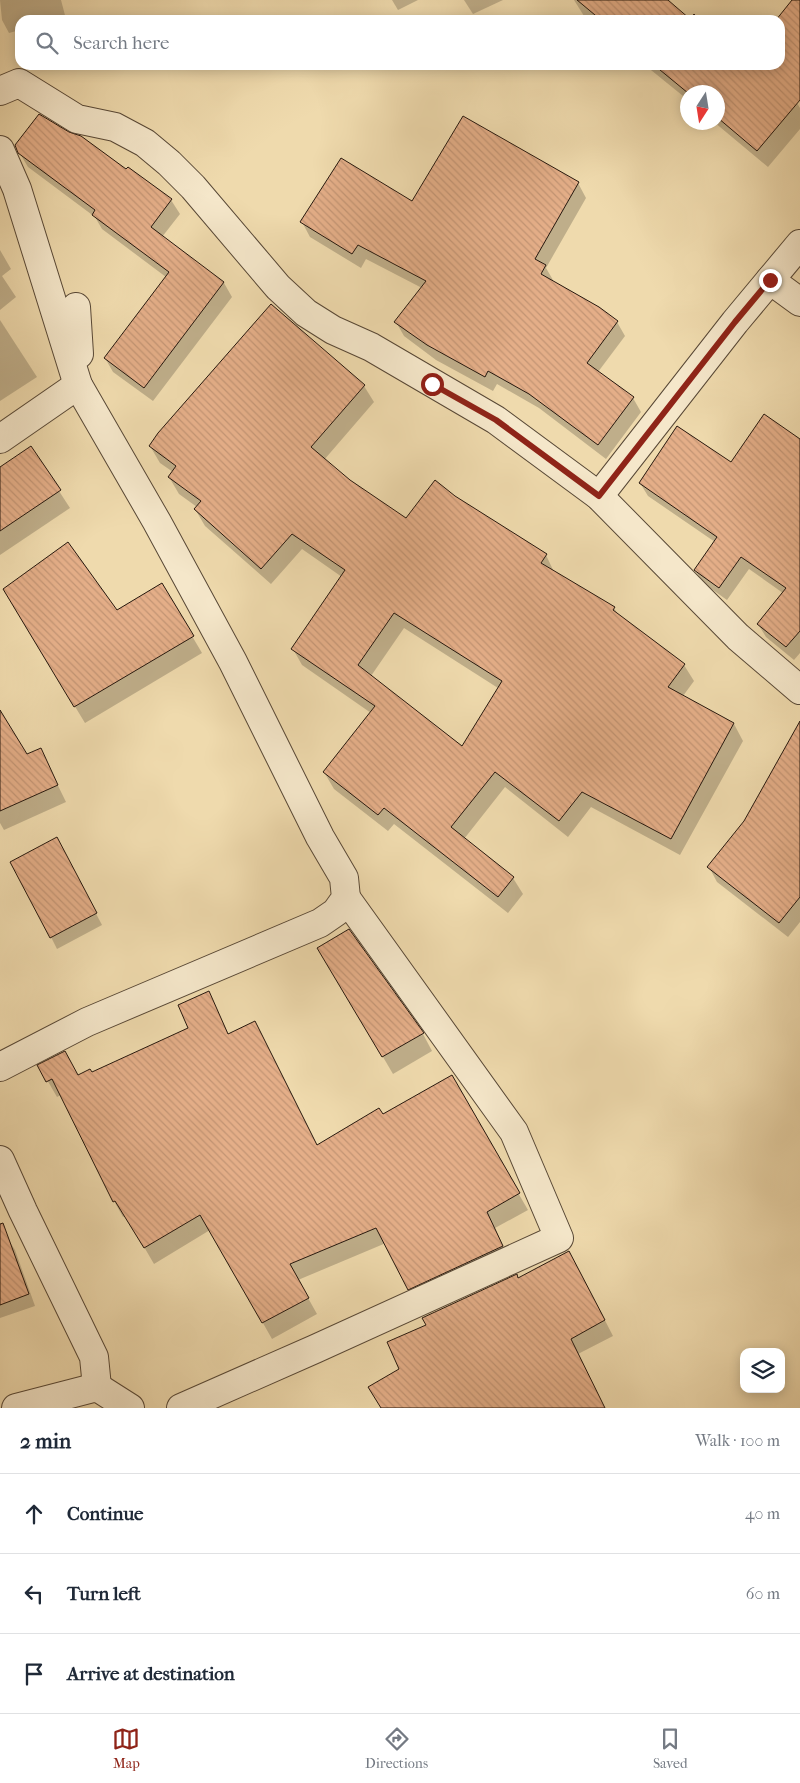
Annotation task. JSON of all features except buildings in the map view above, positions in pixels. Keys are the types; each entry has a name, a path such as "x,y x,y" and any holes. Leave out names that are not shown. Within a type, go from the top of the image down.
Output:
{"street":[{"path":"0,91 19,83 77,118 115,127 145,143 169,163 193,188 278,287 306,313 333,330 371,347 496,420 599,496 738,637 800,690"},
{"path":"0,150 17,189 78,385 233,662 320,837 344,878 346,898 514,1132 559,1238 316,1349 181,1408"},
{"path":"599,496 735,322 800,244"},
{"path":"770,280 800,302"},
{"path":"76,307 79,356 78,385"},
{"path":"0,439 78,385"},
{"path":"0,1067 87,1022 320,923 336,912 346,898"},
{"path":"0,1160 94,1357 97,1386"},
{"path":"16,1408 97,1386 130,1408"}],"route":[{"path":"432,384 496,420 599,496 770,280"}]}
